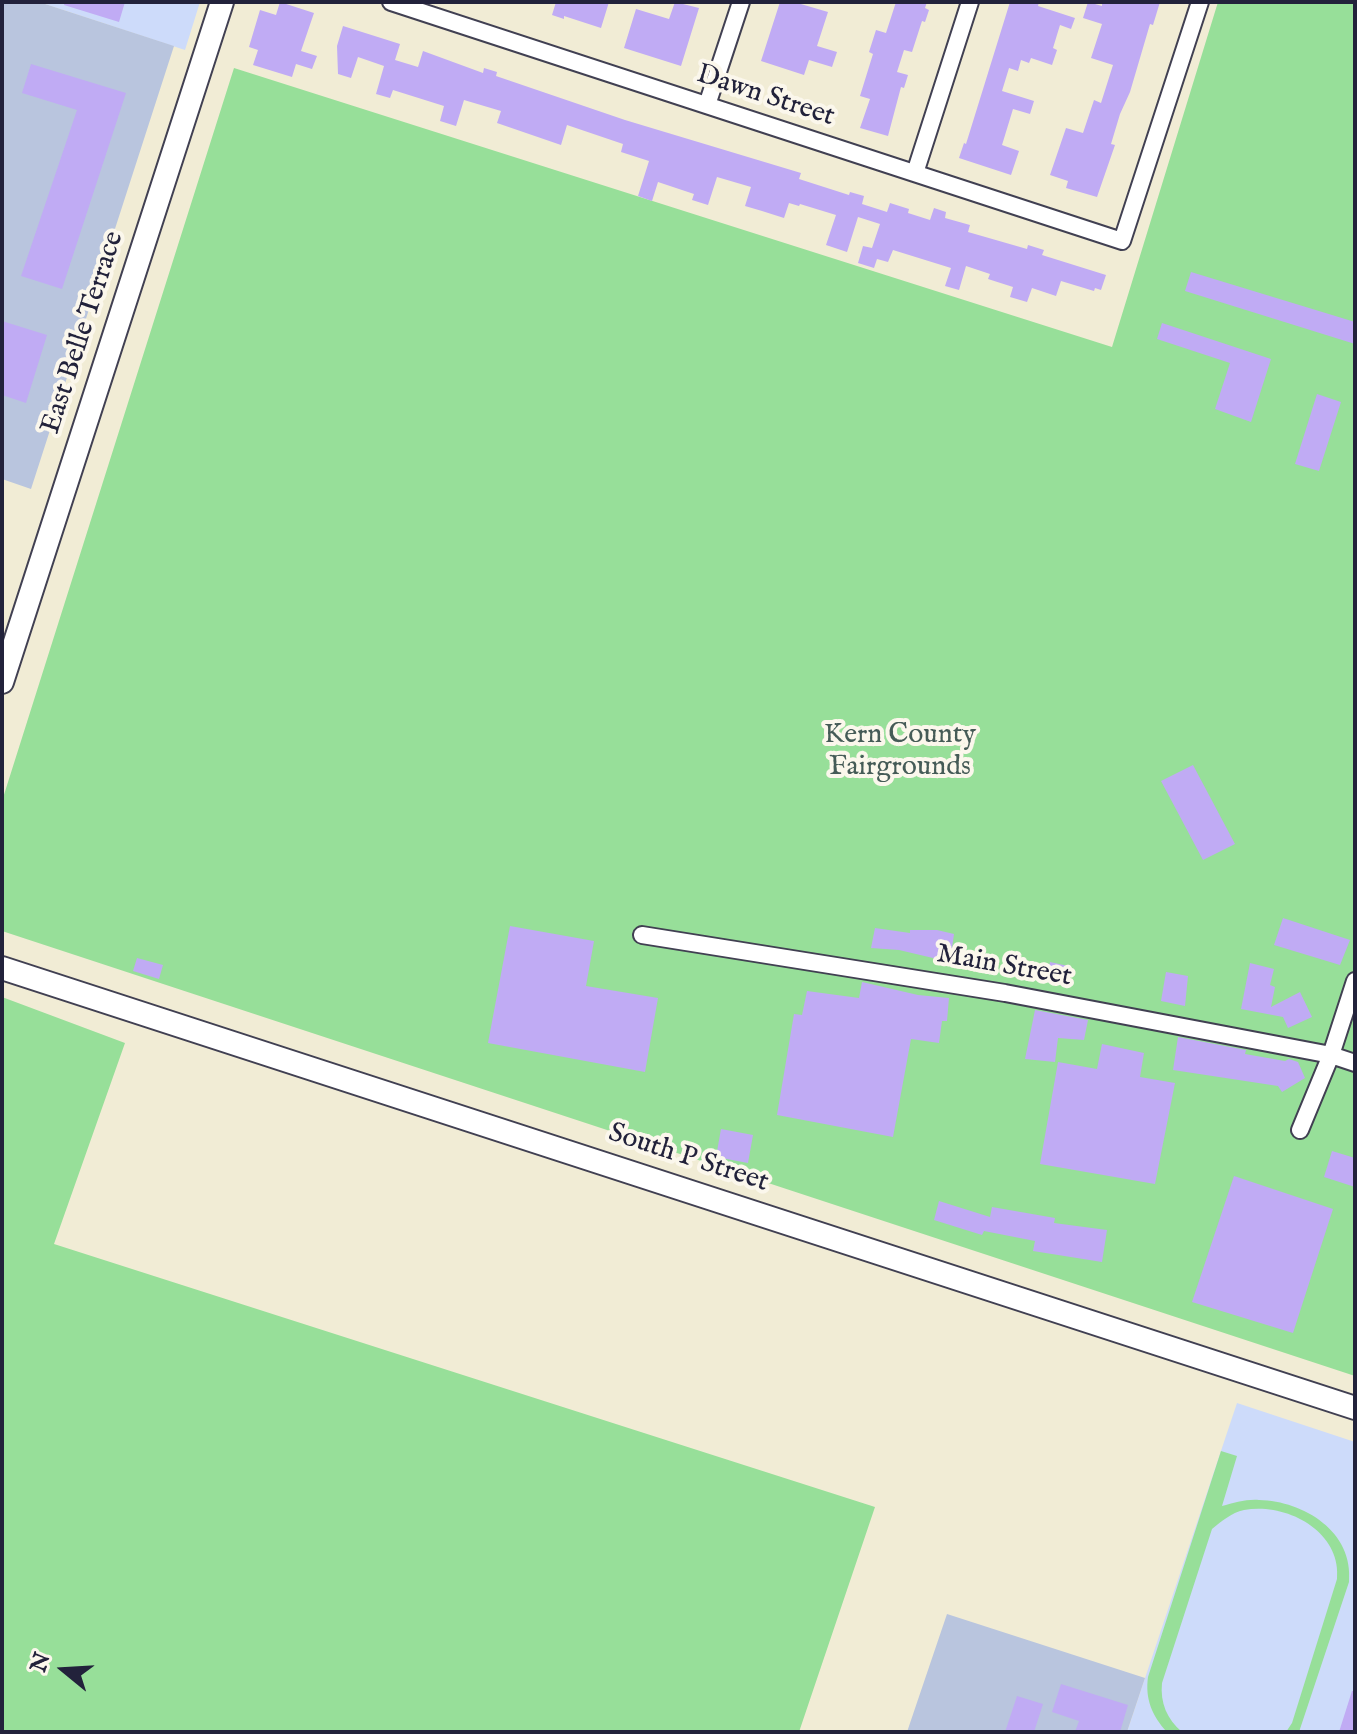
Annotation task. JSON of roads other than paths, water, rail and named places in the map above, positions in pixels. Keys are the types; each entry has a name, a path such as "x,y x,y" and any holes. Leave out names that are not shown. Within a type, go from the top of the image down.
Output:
{"street":[{"name":"East Belle Terrace","path":"2,682 222,2"},
{"name":"Dawn Street","path":"391,2 1122,241 1200,2"},
{"path":"707,105 741,2"},
{"path":"915,173 970,2"},
{"name":"Main Street","path":"642,935 1005,993 1331,1055 1355,1063"},
{"name":"South P Street","path":"2,968 1355,1408"},
{"path":"1300,1130 1331,1055 1355,981"}],"park label":[{"name":"Kern County Fairgrounds","path":"900,752"}]}
